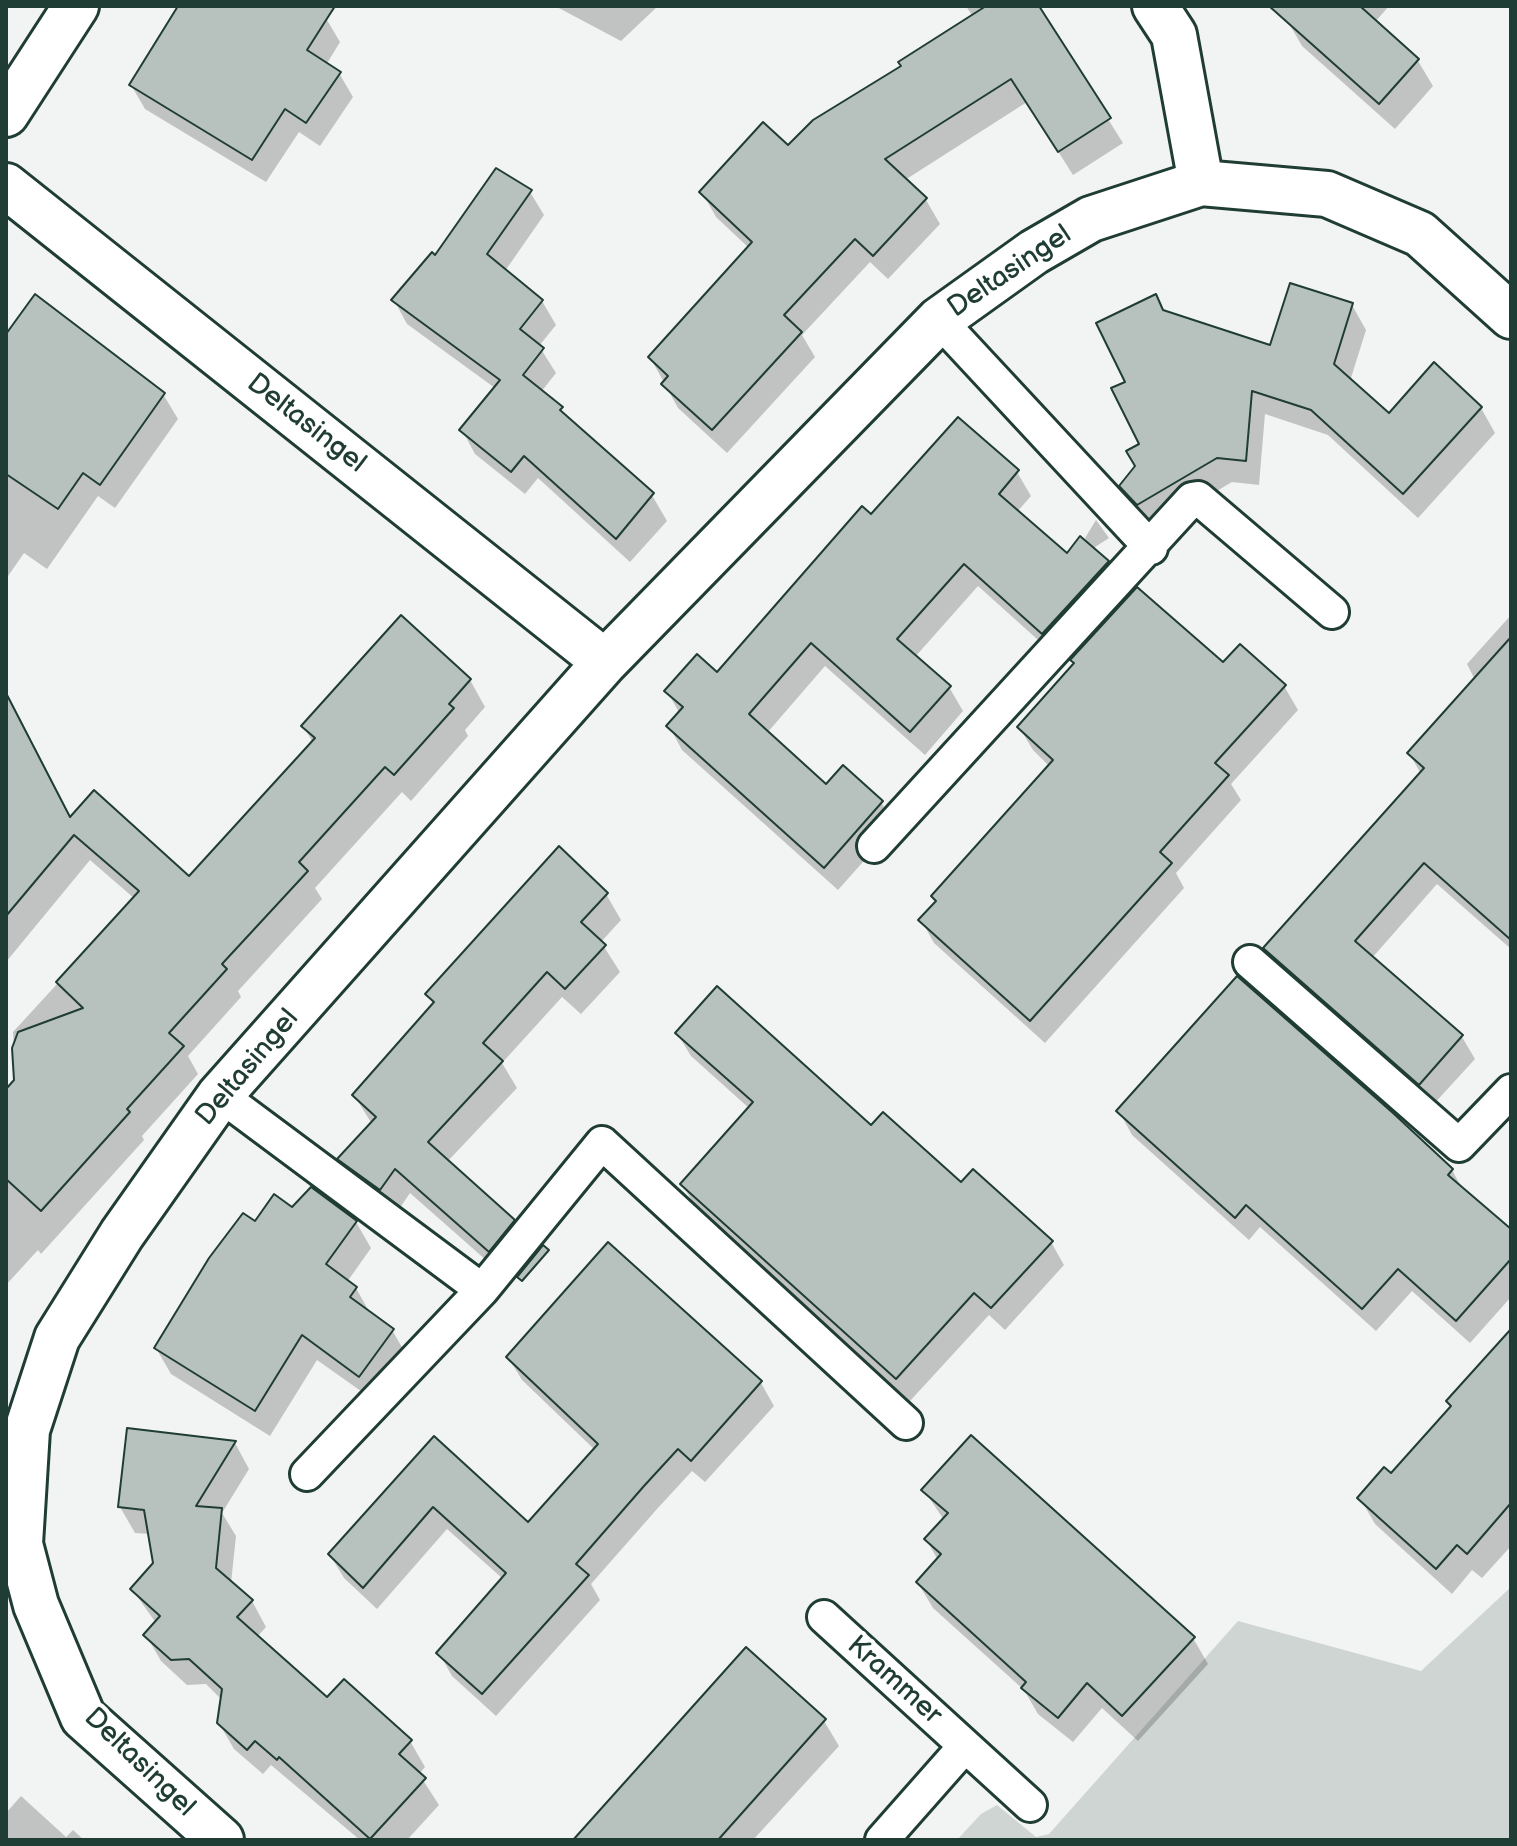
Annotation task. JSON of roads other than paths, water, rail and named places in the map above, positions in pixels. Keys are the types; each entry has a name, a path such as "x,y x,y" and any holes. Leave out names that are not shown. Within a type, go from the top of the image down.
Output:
{"street":[{"path":"6,114 76,6"},
{"path":"1155,6 1174,35 1201,183"},
{"name":"Deltasingel","path":"221,1840 83,1717 13,1544 27,1430 57,1338 122,1234 220,1095 605,662 939,320 1034,252 1091,219 1201,183 1327,194 1420,234 1511,316"},
{"name":"Deltasingel","path":"6,186 605,662"}],"lane":[{"path":"939,320 1151,548"},
{"path":"874,846 1151,548 1192,499 1198,498 1332,612"},
{"path":"1250,962 1459,1145 1511,1091"},
{"path":"220,1095 482,1290"},
{"path":"307,1474 482,1290 602,1143 906,1423"},
{"name":"Krammer","path":"824,1617 1030,1805"},
{"name":"Krammer","path":"882,1840 965,1746"}]}
